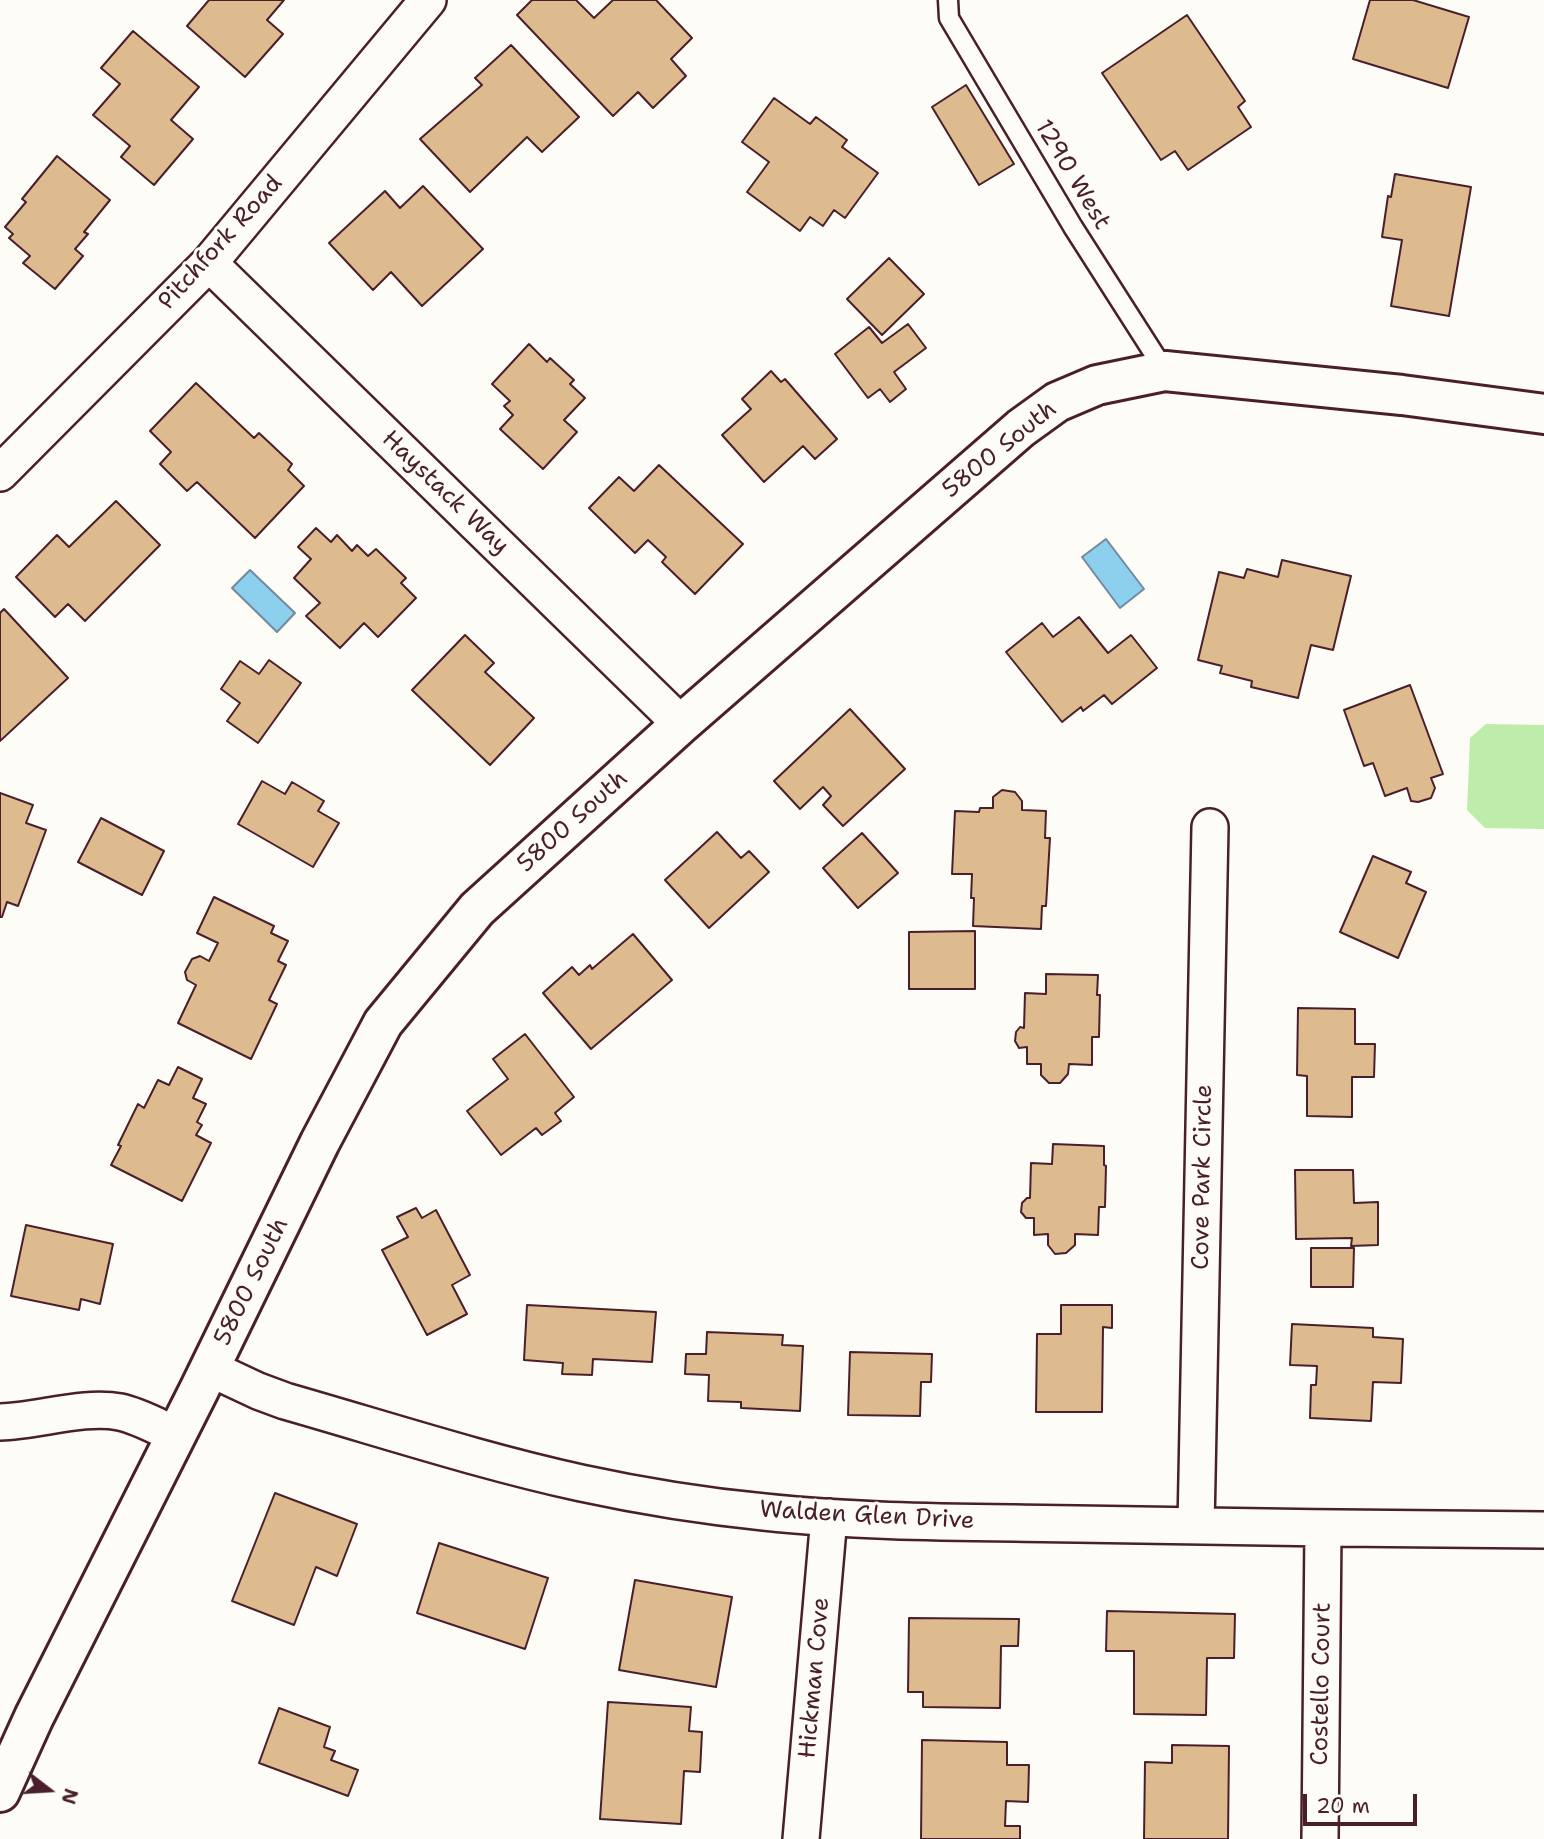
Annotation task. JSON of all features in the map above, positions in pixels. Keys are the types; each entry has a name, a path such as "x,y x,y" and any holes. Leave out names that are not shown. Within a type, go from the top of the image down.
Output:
{"street":[{"name":"Pitchfork Road","path":"0,473 209,263 428,0"},
{"name":"Haystack Way","path":"209,263 681,724"},
{"name":"5800 South","path":"0,1792 34,1717 320,1142 383,1023 477,909 681,724 1021,428 1058,402 1097,385 1165,371 1402,395 1544,414"},
{"name":"Cove Park Circle","path":"1196,1526 1210,827"},
{"name":"Walden Glen Drive","path":"209,1368 285,1401 526,1469 582,1483 723,1507 829,1517 915,1521 1544,1531"},
{"path":"0,1422 101,1410 136,1417 176,1435"},
{"name":"Hickman Cove","path":"801,1839 829,1517"},
{"name":"Costello Court","path":"1320,1839 1323,1529"}],"lane":[{"name":"1290 West","path":"948,0 949,18 1073,227 1165,371"}],"green space":[{"path":"1486,724 1544,725 1544,829 1485,828 1467,810 1470,738"}],"water":[{"path":"1106,539 1144,589 1120,608 1082,557"},
{"path":"250,570 295,613 277,632 232,588"}],"building":[{"path":"209,0 284,0 267,20 283,34 245,77 187,26"},
{"path":"532,0 576,0 594,18 613,0 656,0 692,38 671,59 686,76 653,108 638,92 613,116 517,15"},
{"path":"1370,0 1413,0 1469,17 1448,88 1353,59"},
{"path":"1187,15 1245,101 1238,107 1251,127 1188,170 1175,151 1161,160 1102,73"},
{"path":"133,31 199,87 171,120 193,139 154,185 121,157 130,146 93,115 120,84 101,68"},
{"path":"511,45 579,117 542,152 527,137 470,192 420,139 482,85 475,78"},
{"path":"966,85 1014,164 979,185 932,107"},
{"path":"774,98 810,124 816,117 847,140 842,147 878,173 845,218 834,210 823,226 810,217 800,231 747,192 769,162 742,142"},
{"path":"57,156 110,200 84,232 88,234 75,249 83,256 55,289 23,263 30,256 9,238 13,234 5,227 26,202 22,199"},
{"path":"1395,174 1471,187 1449,316 1391,306 1402,240 1382,237 1388,196 1391,197"},
{"path":"423,186 483,249 422,306 391,272 373,290 329,243 385,191 400,208"},
{"path":"889,258 924,294 882,335 847,299"},
{"path":"908,324 926,348 894,372 906,389 890,402 880,389 868,398 835,354 869,327 882,343"},
{"path":"529,344 547,362 550,358 574,380 570,384 585,398 564,420 577,432 543,469 500,429 513,415 504,406 510,401 492,384"},
{"path":"771,371 781,382 785,379 837,439 815,459 803,446 764,482 722,435 751,409 742,399"},
{"path":"196,383 254,438 259,433 292,464 288,470 304,486 255,538 197,482 187,491 160,464 171,452 150,431"},
{"path":"659,465 743,544 695,594 662,562 666,557 648,540 635,553 589,508 619,477 634,491"},
{"path":"116,501 160,545 85,621 68,604 55,617 16,577 57,535 69,547"},
{"path":"316,528 331,542 337,535 352,551 357,545 368,556 376,549 406,578 401,583 416,598 378,637 364,623 340,648 306,616 320,603 294,578 311,559 298,547"},
{"path":"1282,560 1351,576 1333,650 1311,645 1298,698 1251,687 1252,681 1220,673 1222,666 1198,660 1219,572 1244,578 1247,569 1278,577"},
{"path":"4,609 68,678 0,741 0,613"},
{"path":"1079,617 1108,653 1131,635 1157,668 1112,704 1104,695 1083,711 1081,707 1062,722 1006,652 1042,623 1053,637"},
{"path":"465,635 494,663 485,672 534,718 490,765 412,690"},
{"path":"269,660 301,683 258,743 227,721 240,703 221,689 240,661 259,674"},
{"path":"1410,685 1443,774 1431,778 1435,788 1431,798 1418,802 1411,801 1407,788 1385,796 1373,763 1364,766 1344,710"},
{"path":"850,709 905,769 843,826 823,805 831,796 823,787 800,809 774,781"},
{"path":"262,781 285,794 292,782 324,801 318,811 339,823 313,867 238,824"},
{"path":"1002,790 1015,792 1022,801 1022,810 1046,811 1045,838 1050,838 1046,906 1042,906 1041,929 973,926 972,874 952,874 955,811 979,812 980,808 993,808 993,797"},
{"path":"0,793 33,805 26,823 46,830 18,906 7,902 2,917 0,917"},
{"path":"101,818 164,851 142,895 78,862"},
{"path":"717,832 741,858 749,851 769,872 709,928 665,880"},
{"path":"862,833 898,873 858,908 823,868"},
{"path":"1373,856 1411,872 1406,883 1426,892 1398,958 1340,932"},
{"path":"214,897 274,926 271,933 288,941 278,961 286,965 269,1000 277,1004 251,1059 178,1023 196,985 187,980 185,972 192,959 200,956 209,961 218,943 197,933"},
{"path":"975,931 975,989 909,989 909,932"},
{"path":"633,934 672,980 591,1049 543,993 572,967 579,975 590,965 592,969"},
{"path":"1046,974 1098,975 1099,1037 1092,1037 1092,1065 1069,1064 1068,1074 1060,1083 1049,1083 1041,1075 1041,1064 1027,1064 1027,1047 1019,1048 1015,1041 1016,1032 1020,1027 1024,1028 1025,993 1046,994"},
{"path":"1298,1008 1355,1009 1355,1044 1375,1044 1374,1077 1352,1077 1352,1117 1307,1116 1307,1076 1297,1075"},
{"path":"525,1034 574,1097 555,1113 561,1121 542,1135 536,1128 501,1155 467,1111 508,1079 493,1059"},
{"path":"178,1067 202,1079 193,1098 206,1104 197,1122 202,1125 196,1135 211,1143 182,1201 111,1165 138,1104 144,1108 158,1080 169,1085"},
{"path":"1053,1144 1104,1146 1106,1166 1105,1207 1099,1207 1098,1235 1075,1234 1075,1245 1066,1253 1055,1254 1048,1245 1048,1234 1034,1235 1034,1218 1026,1218 1021,1212 1022,1203 1030,1198 1031,1163 1052,1164"},
{"path":"1295,1170 1353,1170 1354,1203 1378,1202 1378,1245 1351,1246 1352,1238 1296,1239"},
{"path":"416,1208 422,1218 436,1210 470,1275 452,1285 467,1314 427,1335 382,1250 408,1237 397,1217"},
{"path":"26,1225 113,1244 100,1304 81,1299 79,1310 11,1296"},
{"path":"1311,1248 1354,1248 1353,1287 1311,1287"},
{"path":"527,1305 656,1312 652,1362 593,1359 592,1375 562,1374 563,1363 524,1360"},
{"path":"1061,1305 1112,1305 1112,1328 1103,1327 1102,1412 1036,1412 1037,1334 1061,1334"},
{"path":"1292,1324 1373,1328 1373,1337 1403,1339 1401,1383 1373,1382 1371,1421 1310,1418 1311,1385 1316,1385 1317,1366 1290,1365"},
{"path":"707,1332 783,1335 782,1345 803,1346 800,1411 741,1408 741,1402 708,1401 709,1375 685,1374 686,1354 706,1354"},
{"path":"850,1352 932,1354 931,1382 921,1382 920,1416 848,1415"},
{"path":"275,1493 357,1524 337,1576 316,1567 294,1625 232,1601"},
{"path":"439,1543 548,1578 525,1649 417,1613"},
{"path":"635,1580 732,1597 716,1687 619,1670"},
{"path":"1107,1611 1235,1614 1234,1658 1207,1658 1206,1715 1134,1714 1134,1651 1106,1651"},
{"path":"909,1618 1019,1619 1018,1646 1001,1646 1000,1708 923,1707 923,1692 908,1692"},
{"path":"608,1702 691,1707 689,1731 702,1732 700,1772 684,1771 681,1824 600,1819"},
{"path":"279,1708 330,1727 324,1747 335,1751 331,1760 358,1770 348,1796 259,1763"},
{"path":"922,1740 1007,1742 1007,1765 1029,1765 1028,1802 1006,1801 1005,1826 1020,1826 1020,1839 921,1839"},
{"path":"1172,1745 1229,1746 1228,1839 1144,1839 1145,1762 1172,1763"}]}
